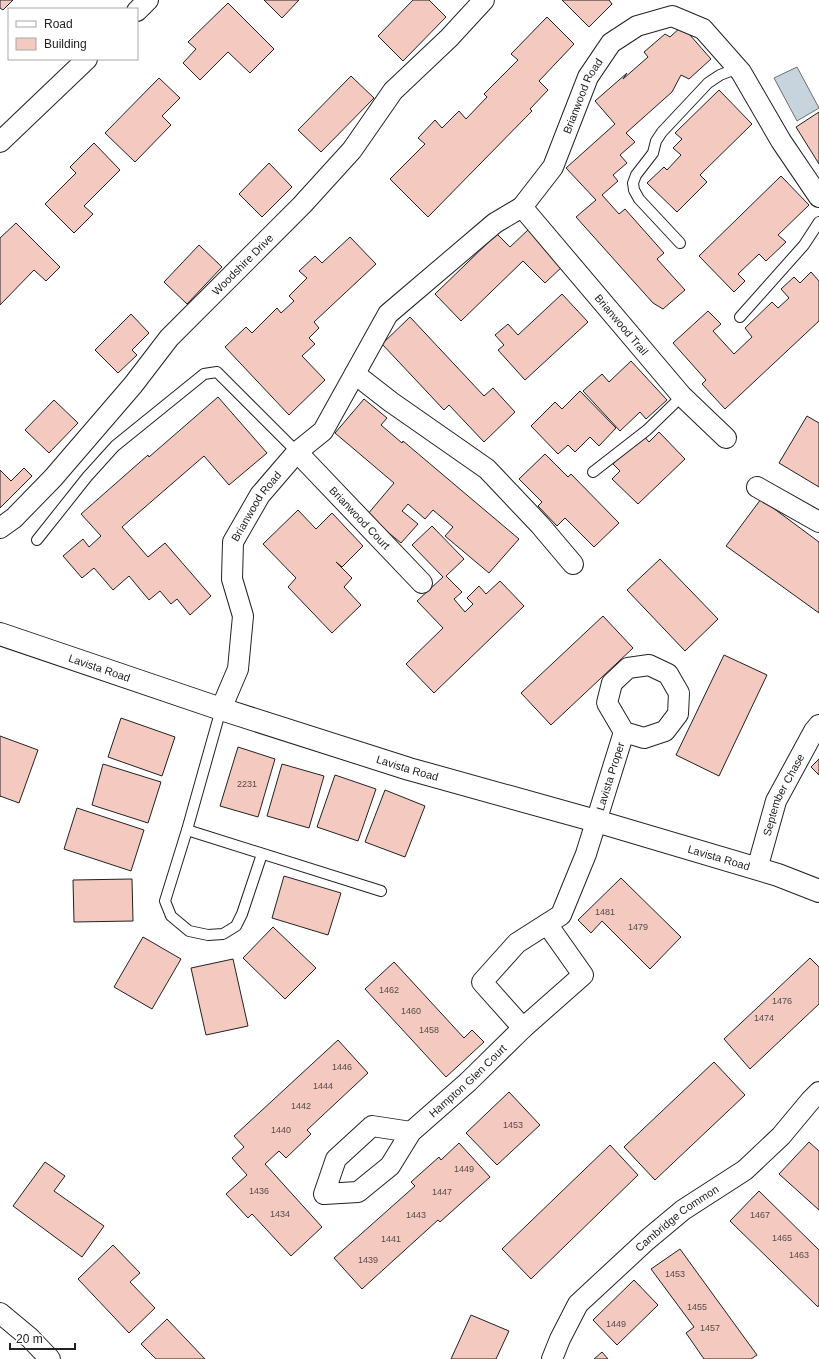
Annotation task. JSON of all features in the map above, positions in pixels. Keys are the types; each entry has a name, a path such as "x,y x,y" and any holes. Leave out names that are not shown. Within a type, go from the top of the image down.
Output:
{"main road":[{"name":"Lavista Road","path":"0,634 221,709 409,769 596,821 758,869 819,891"}],"street":[{"path":"138,10 148,0"},
{"name":"Woodshire Drive","path":"0,528 14,518 53,478 133,385 169,338 302,205 352,150 393,91 449,38 484,0"},
{"name":"Brianwood Road","path":"221,709 238,669 243,616 232,579 234,542 260,495 297,452 323,431 388,314 495,223 522,207 553,167 588,77 611,43 637,26 672,16 703,29 738,68 781,141 819,197"},
{"path":"0,142 85,60"},
{"name":"Brianwood Trail","path":"522,207 682,396 726,438"},
{"path":"355,374 391,402 487,469 540,524 573,564"},
{"name":"Brianwood Court","path":"297,452 422,583"},
{"path":"756,487 819,522"},
{"name":"Lavista Proper","path":"596,821 624,732 607,703 612,683 628,668 649,665 668,674 679,693 678,714 665,731 644,738 624,732"},
{"name":"September Chase","path":"758,869 776,802 814,731 819,725"},
{"path":"523,1028 482,982 517,943 561,915 586,854 596,821"},
{"name":"Hampton Glen Court","path":"411,1132 468,1082 523,1028 583,975 547,924"},
{"name":"Cambridge Common","path":"552,1359 578,1304 647,1240 683,1210 745,1170 781,1136 819,1092"},
{"path":"0,1313 30,1338 50,1359"}],"lane":[{"path":"680,243 639,199 634,190 633,183 636,175 653,152 656,141 662,132 708,83 720,75 738,68"},
{"path":"740,317 804,245 819,222"},
{"path":"37,540 87,477 115,446 204,374 217,372 297,452"},
{"path":"593,472 647,430 682,396"},
{"path":"221,709 187,830 164,901 171,916 190,931 208,936 223,934 236,926 242,914 262,854"},
{"path":"187,830 381,891"}],"shaded area":[{"path":"797,67 819,108 797,121 774,78"}],"building":[{"path":"0,0 13,0 3,10 0,8"},
{"path":"264,0 299,0 282,18"},
{"path":"413,0 429,0 446,17 403,61 378,36"},
{"path":"562,0 609,0 612,4 589,27"},
{"path":"228,3 274,49 250,73 228,52 200,80 183,63 196,49 188,42"},
{"path":"547,17 574,44 539,81 548,90 530,109 532,111 428,217 390,179 425,144 418,138 435,120 442,128 459,111 466,119 487,97 484,94 518,60 511,54"},
{"path":"682,26 711,59 689,79 681,75 672,92 626,133 635,142 620,155 627,163 613,175 618,181 602,195 619,214 625,209 664,253 657,259 685,290 663,309 653,303 576,217 596,200 566,168 615,124 595,101 648,57 644,52 665,34 670,37"},
{"path":"351,76 374,98 321,152 298,130"},
{"path":"159,78 180,98 162,116 171,125 135,162 105,133"},
{"path":"719,90 752,124 700,175 707,182 677,212 647,183 664,167 667,170 681,155 673,148 682,139 675,133"},
{"path":"819,112 819,164 796,127"},
{"path":"94,143 120,170 84,206 93,214 74,233 45,204 76,173 70,167"},
{"path":"269,163 292,187 262,217 239,194"},
{"path":"781,176 809,205 778,235 786,242 766,261 759,254 738,274 745,281 734,292 699,256"},
{"path":"16,223 60,267 46,281 34,270 0,305 0,238"},
{"path":"529,229 564,265 545,283 523,261 461,321 435,294 497,234 510,247"},
{"path":"350,237 376,264 314,322 319,328 309,338 315,344 302,356 325,380 289,415 225,347 246,327 252,333 277,308 281,313 294,301 289,296 307,278 299,271 315,256 322,263"},
{"path":"199,245 222,267 187,304 164,282"},
{"path":"811,272 819,281 819,321 725,409 702,384 706,380 673,343 708,311 721,324 713,331 734,354 752,337 745,328 772,302 778,308 789,298 781,289 794,277 800,283"},
{"path":"562,294 588,322 525,380 498,350 504,345 495,335 508,324 518,335"},
{"path":"131,314 149,333 132,350 137,355 118,373 95,350"},
{"path":"410,317 484,396 493,388 515,412 484,442 449,405 444,410 382,344"},
{"path":"631,361 667,400 646,419 640,412 620,431 583,391 602,374 609,382"},
{"path":"580,391 616,428 599,446 590,437 575,452 568,445 558,454 531,426 555,402 562,409"},
{"path":"218,397 267,453 229,485 204,456 122,527 148,557 165,543 211,596 190,615 177,599 171,604 160,591 149,600 129,576 113,590 94,568 82,578 63,556 83,539 89,547 101,536 81,514 148,455 149,457"},
{"path":"364,399 387,418 381,425 402,443 403,441 519,539 489,573 445,536 453,527 433,510 425,519 408,504 402,511 418,524 401,543 367,515 394,483 335,433"},
{"path":"54,400 78,423 49,453 25,430"},
{"path":"807,416 819,423 819,487 779,463"},
{"path":"659,432 685,459 638,504 612,479 620,471 613,464 643,435 649,442"},
{"path":"545,454 568,477 571,474 619,523 594,547 565,518 557,526 538,506 542,502 519,479"},
{"path":"24,468 32,476 0,508 0,470 11,481"},
{"path":"761,499 819,542 819,613 726,546"},
{"path":"298,510 316,529 332,513 363,546 342,567 336,562 352,578 344,587 361,605 332,633 288,587 296,578 263,544"},
{"path":"432,526 464,559 446,576 462,592 454,599 465,612 473,604 467,598 479,586 486,594 500,581 524,606 434,693 406,664 443,628 417,601 443,577 412,545"},
{"path":"660,559 718,619 685,651 627,590"},
{"path":"603,616 633,648 551,725 521,693"},
{"path":"724,655 767,675 719,776 676,755"},
{"path":"121,718 175,737 162,776 108,757"},
{"path":"0,736 38,750 19,803 0,796"},
{"path":"238,747 275,759 258,817 220,806"},
{"path":"819,759 819,775 811,767"},
{"path":"103,764 161,782 148,823 92,805"},
{"path":"282,764 324,776 309,828 267,816"},
{"path":"335,775 376,789 358,841 317,827"},
{"path":"385,790 425,806 405,857 365,842"},
{"path":"77,808 144,830 131,871 64,849"},
{"path":"284,876 341,893 328,935 272,918"},
{"path":"621,878 681,937 650,969 602,921 591,933 578,920"},
{"path":"132,879 133,921 74,922 73,880"},
{"path":"273,927 316,968 285,999 243,958"},
{"path":"143,937 181,959 152,1009 114,987"},
{"path":"810,958 819,967 819,1004 750,1069 724,1039"},
{"path":"233,959 248,1026 206,1035 191,968"},
{"path":"394,962 464,1038 472,1030 484,1042 446,1077 365,989"},
{"path":"338,1040 368,1073 307,1130 311,1134 286,1158 279,1151 265,1164 322,1227 291,1256 252,1214 248,1218 226,1194 247,1175 232,1158 244,1147 234,1136"},
{"path":"714,1062 745,1095 655,1180 624,1147"},
{"path":"509,1092 540,1125 497,1165 466,1133"},
{"path":"809,1142 819,1151 819,1210 779,1174"},
{"path":"459,1143 490,1177 440,1222 438,1220 362,1289 334,1258 415,1186 411,1182 439,1157 441,1160"},
{"path":"610,1145 638,1175 531,1279 502,1249"},
{"path":"45,1162 65,1176 54,1191 104,1226 82,1257 13,1206"},
{"path":"759,1191 819,1250 818,1307 730,1221"},
{"path":"113,1245 140,1273 130,1282 155,1308 129,1333 78,1279"},
{"path":"680,1249 757,1355 751,1359 704,1359 686,1333 694,1327 651,1269"},
{"path":"634,1280 658,1305 617,1345 593,1320"},
{"path":"471,1315 509,1331 496,1359 451,1359"},
{"path":"167,1319 205,1359 156,1359 141,1344"},
{"path":"602,1352 608,1359 594,1359"}]}
